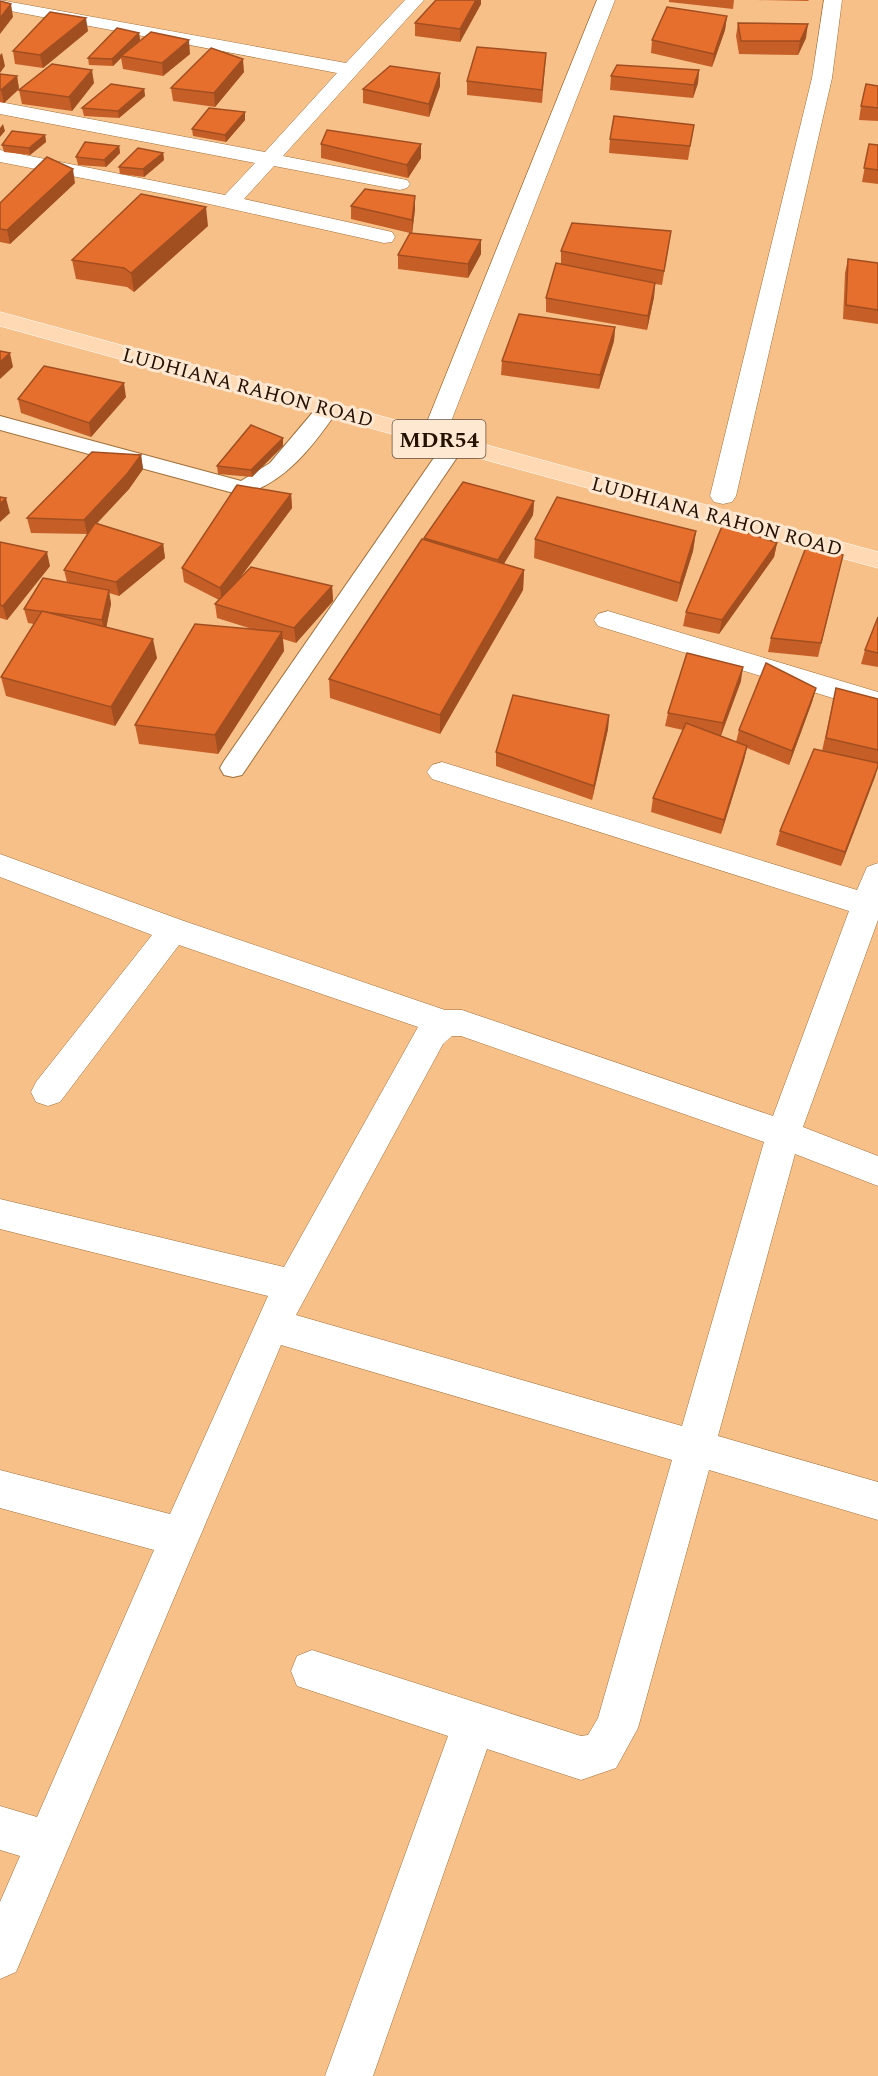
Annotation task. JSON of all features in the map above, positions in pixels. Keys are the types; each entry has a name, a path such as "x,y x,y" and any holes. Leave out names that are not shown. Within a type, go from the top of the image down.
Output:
{"main road":[{"name":"LUDHIANA RAHON ROAD","path":"0,299 443,433 878,560"},
{"name":"LUDHIANA RAHON ROAD","path":"0,319 327,410 443,433 723,496 878,538"}],"street":[{"path":"230,202 415,0"},
{"path":"443,433 606,0"},
{"path":"723,496 822,78 833,0"},
{"path":"0,4 351,70"},
{"path":"0,108 400,184"},
{"path":"0,156 230,202 384,237"},
{"path":"608,620 878,702"},
{"path":"312,1671 581,1758 601,1753 617,1728 783,1134 874,895 442,772"},
{"path":"0,865 173,930 445,1023 462,1023 783,1134 878,1171"},
{"path":"48,1092 173,930"},
{"path":"0,1956 271,1325 291,1285 431,1035 445,1023"},
{"path":"0,1214 291,1285"},
{"path":"271,1325 878,1501"},
{"path":"0,1489 181,1537"},
{"path":"349,2076 474,1724"},
{"path":"0,1828 48,1842"}],"lane":[{"path":"0,423 241,488 255,486 268,478 327,410"},
{"path":"233,768 443,433"}],"building":[{"path":"436,0 476,0 460,29 415,23"},
{"path":"0,1 11,4 0,18"},
{"path":"667,7 727,16 714,54 652,40"},
{"path":"50,12 86,18 40,55 13,51"},
{"path":"738,23 808,24 800,41 741,41"},
{"path":"117,28 139,33 112,59 88,58"},
{"path":"151,32 189,40 162,63 121,56"},
{"path":"477,47 546,53 542,90 467,81"},
{"path":"211,48 243,59 214,93 171,88"},
{"path":"52,64 92,70 69,97 19,90"},
{"path":"617,65 699,70 694,85 611,76"},
{"path":"390,66 440,73 429,104 363,89"},
{"path":"0,74 17,76 1,90"},
{"path":"111,84 144,89 118,111 82,108"},
{"path":"866,84 878,86 878,108 861,106"},
{"path":"209,108 245,112 225,135 192,129"},
{"path":"614,116 694,125 690,146 610,139"},
{"path":"327,130 421,144 407,165 321,144"},
{"path":"12,131 45,135 29,148 2,145"},
{"path":"85,142 119,146 104,160 76,157"},
{"path":"869,144 878,145 878,170 864,168"},
{"path":"138,148 163,153 143,169 119,167"},
{"path":"47,157 73,169 7,230 0,229 0,203"},
{"path":"365,189 415,196 412,220 351,206"},
{"path":"141,194 206,207 131,273 124,268 72,260"},
{"path":"572,223 671,231 664,271 561,251"},
{"path":"410,233 481,240 468,264 398,255"},
{"path":"848,259 878,263 878,310 846,305"},
{"path":"556,263 655,283 648,316 546,298"},
{"path":"519,314 615,327 600,375 502,361"},
{"path":"0,351 10,353 0,362"},
{"path":"44,366 124,383 89,423 18,399"},
{"path":"251,425 283,438 251,470 217,466"},
{"path":"92,452 141,455 127,474 84,520 27,518"},
{"path":"463,482 534,501 498,560 424,538"},
{"path":"237,485 291,494 220,588 182,568"},
{"path":"557,497 696,531 680,583 535,539"},
{"path":"95,523 163,544 116,582 64,570"},
{"path":"723,524 777,543 722,620 686,612"},
{"path":"422,539 524,570 440,715 329,679"},
{"path":"0,542 47,552 3,606 0,605"},
{"path":"808,542 843,555 821,643 771,638"},
{"path":"251,567 332,586 294,628 215,604"},
{"path":"43,578 109,590 102,620 24,609"},
{"path":"42,611 153,639 111,707 1,677"},
{"path":"878,617 878,653 865,650"},
{"path":"195,624 282,632 215,735 135,725"},
{"path":"687,653 743,667 723,723 668,713"},
{"path":"766,663 816,688 792,751 739,730"},
{"path":"836,688 878,699 878,750 826,738"},
{"path":"513,695 609,715 594,786 496,752"},
{"path":"686,723 747,746 724,820 653,798"},
{"path":"814,749 878,763 845,852 780,831"}]}
